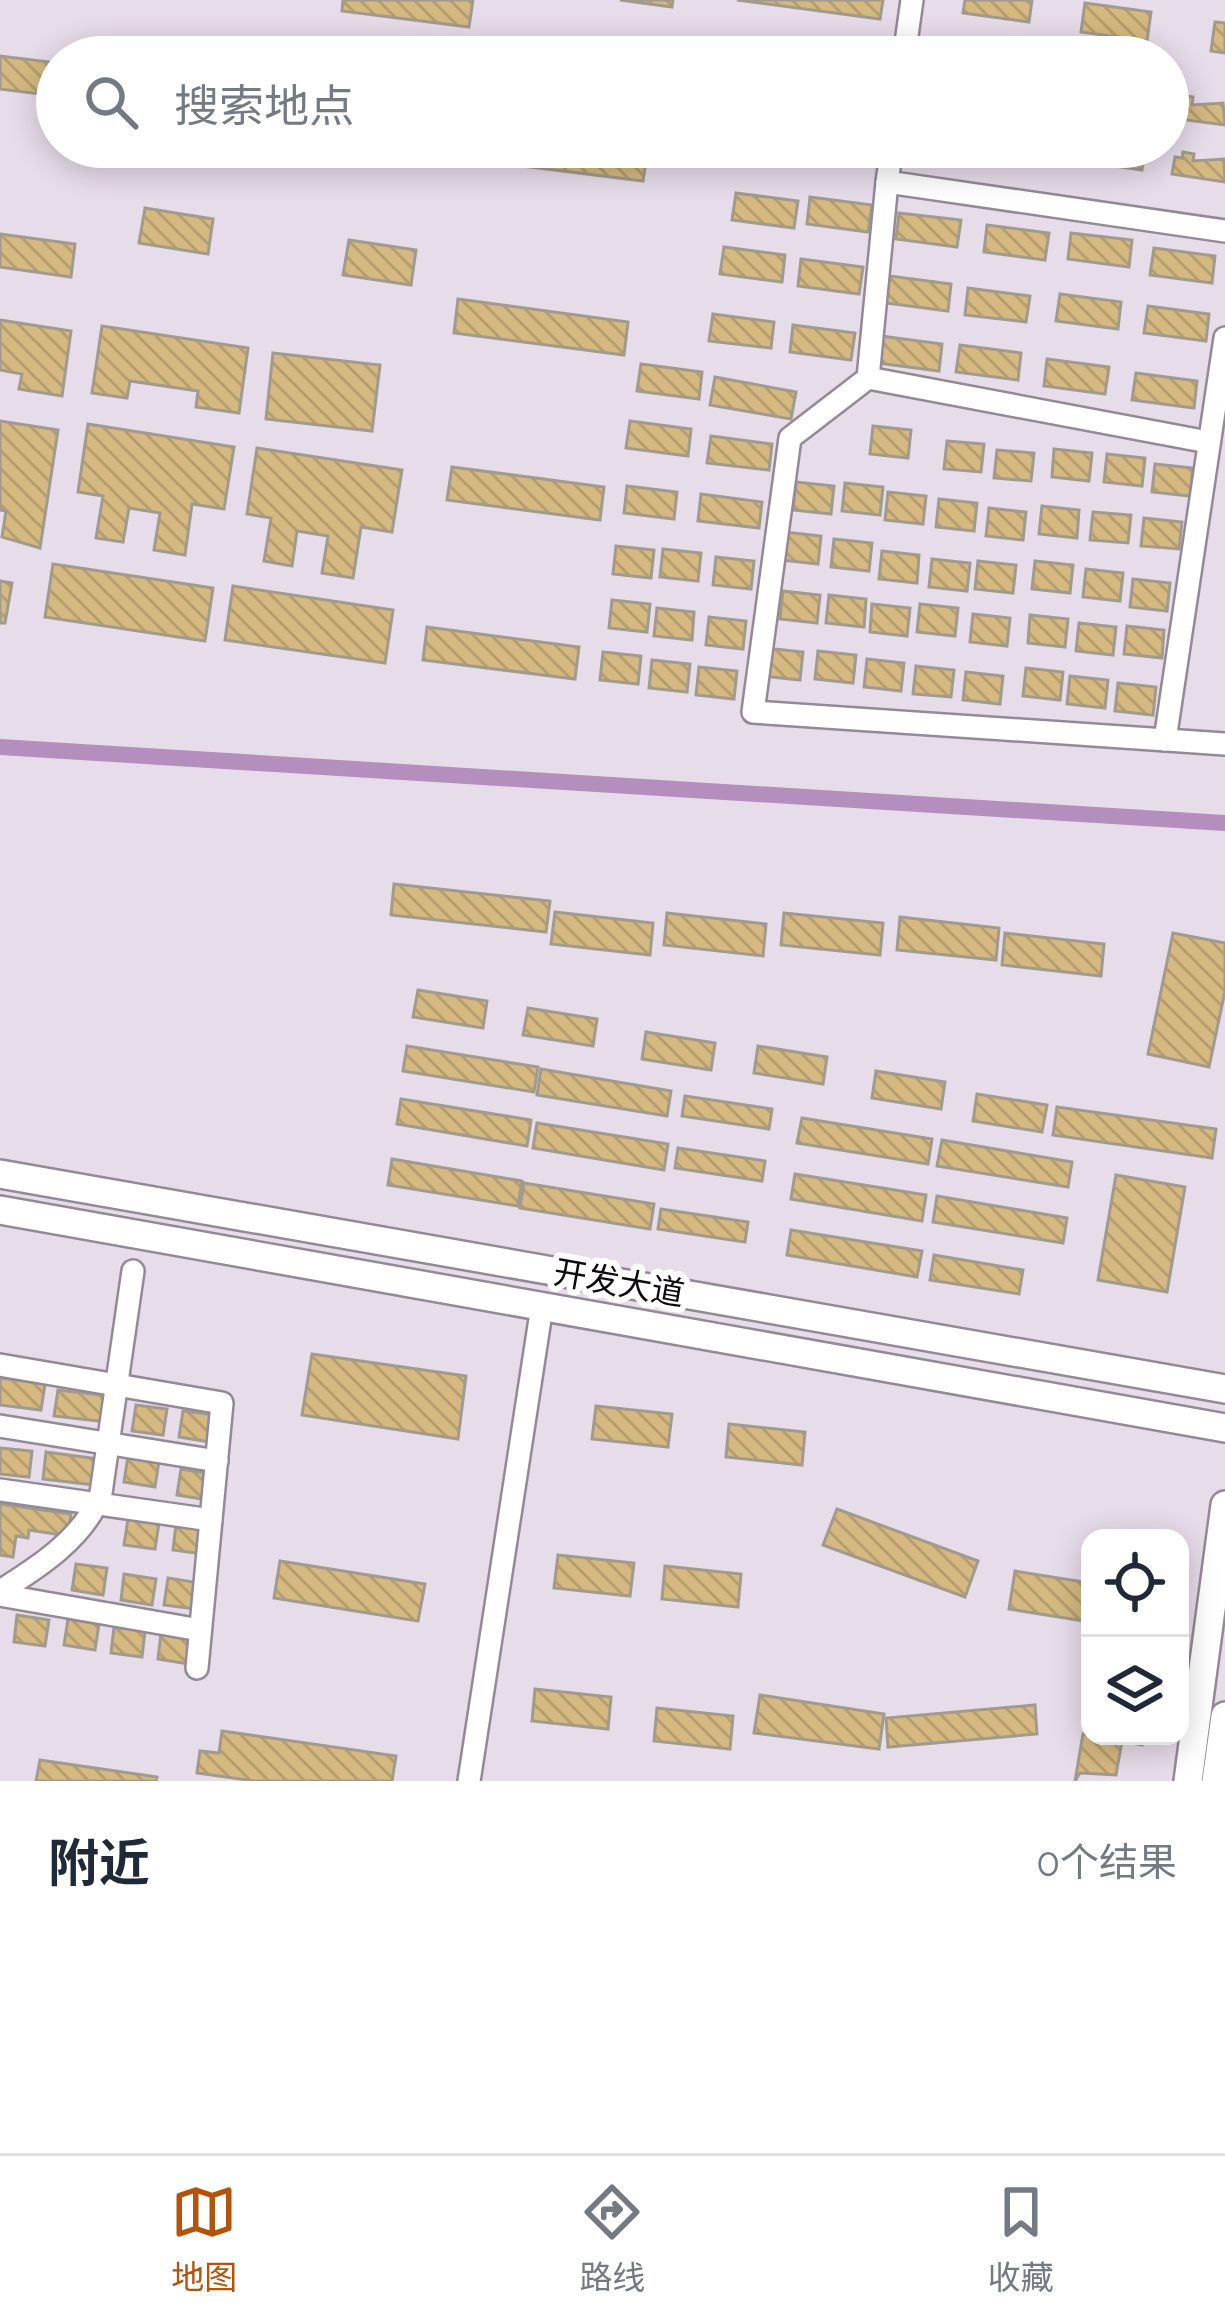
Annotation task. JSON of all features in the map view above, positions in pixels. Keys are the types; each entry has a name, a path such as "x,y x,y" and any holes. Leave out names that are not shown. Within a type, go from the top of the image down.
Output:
{"main road":[{"name":"开发大道","path":"0,1174 1225,1389"},
{"name":"开发大道","path":"0,1210 1225,1428"},
{"path":"1188,1781 1225,1505"},
{"path":"1216,1781 1225,1716"}],"street":[{"path":"907,36 912,0"},
{"path":"889,168 868,378 790,438 753,712 1225,744"},
{"path":"887,182 1225,231"},
{"path":"1165,740 1225,338"},
{"path":"868,378 1208,442"},
{"path":"0,1593 65,1544 97,1503 133,1271"},
{"path":"469,1781 542,1306"},
{"path":"0,1365 222,1403 197,1668"},
{"path":"0,1426 217,1461"},
{"path":"0,1490 211,1520"},
{"path":"0,1593 200,1630"}],"building":[{"path":"343,0 473,0 469,27 342,11"},
{"path":"620,0 673,0 672,7"},
{"path":"737,0 883,0 880,19"},
{"path":"965,0 1032,0 1029,22 963,13"},
{"path":"1085,3 1151,12 1148,36 1081,32"},
{"path":"1215,22 1225,23 1225,53 1211,51"},
{"path":"0,56 36,60 36,93 0,89"},
{"path":"1189,96 1192,105 1223,103 1225,125 1189,120"},
{"path":"1189,153 1194,154 1193,161 1224,159 1225,182 1172,174 1173,168 1189,168"},
{"path":"539,168 645,168 643,181"},
{"path":"736,193 798,201 794,228 732,220"},
{"path":"810,197 872,205 868,232 807,224"},
{"path":"145,208 213,219 208,254 139,243"},
{"path":"899,213 961,220 957,247 896,239"},
{"path":"987,225 1049,233 1045,260 984,252"},
{"path":"1071,233 1132,240 1129,267 1068,259"},
{"path":"0,234 75,244 71,277 0,267"},
{"path":"349,240 416,250 411,285 343,275"},
{"path":"724,247 785,255 782,282 720,274"},
{"path":"1154,248 1215,256 1212,283 1150,275"},
{"path":"801,259 863,267 859,294 798,286"},
{"path":"890,276 951,284 948,311 886,303"},
{"path":"968,288 1030,296 1026,322 965,315"},
{"path":"1060,294 1121,302 1118,329 1056,321"},
{"path":"458,299 628,322 624,355 454,333"},
{"path":"1148,306 1209,314 1206,341 1144,333"},
{"path":"713,314 774,322 771,348 709,341"},
{"path":"0,320 71,331 62,396 19,389 22,374 0,370"},
{"path":"793,325 855,333 851,360 790,352"},
{"path":"102,326 248,348 239,413 196,407 198,391 130,381 127,398 92,393"},
{"path":"881,336 942,344 939,371 877,363"},
{"path":"960,345 1021,353 1018,380 956,372"},
{"path":"273,353 380,365 372,431 266,419"},
{"path":"1047,359 1109,367 1105,394 1044,386"},
{"path":"641,364 702,372 699,399 637,391"},
{"path":"1136,373 1197,381 1194,408 1132,400"},
{"path":"715,377 796,392 791,419 710,405"},
{"path":"0,421 58,430 40,548 2,537 6,511 0,510"},
{"path":"630,421 691,429 688,456 626,448"},
{"path":"88,424 234,447 224,509 192,504 185,555 154,550 160,513 129,508 123,542 96,538 103,496 78,492"},
{"path":"873,426 911,430 908,458 870,454"},
{"path":"711,436 772,444 769,470 707,463"},
{"path":"947,441 984,444 981,472 944,469"},
{"path":"257,448 402,470 392,532 361,527 353,578 322,573 328,536 297,531 292,566 264,561 271,518 247,514"},
{"path":"1054,449 1092,453 1089,481 1052,477"},
{"path":"997,450 1034,453 1031,481 994,478"},
{"path":"1107,454 1145,458 1142,486 1104,482"},
{"path":"1155,464 1193,468 1190,496 1152,492"},
{"path":"452,467 604,487 600,520 447,500"},
{"path":"796,482 834,486 831,514 793,510"},
{"path":"845,483 883,487 880,515 842,511"},
{"path":"627,486 677,492 674,519 624,513"},
{"path":"888,492 926,496 923,524 885,520"},
{"path":"701,494 762,502 759,528 698,521"},
{"path":"939,499 977,503 974,531 936,527"},
{"path":"1042,506 1079,510 1077,538 1039,534"},
{"path":"989,508 1026,512 1023,540 986,536"},
{"path":"1093,512 1131,515 1128,543 1090,540"},
{"path":"1144,518 1182,522 1179,549 1141,546"},
{"path":"784,532 821,536 818,564 781,560"},
{"path":"834,539 872,543 869,571 831,567"},
{"path":"616,546 654,550 651,578 613,574"},
{"path":"663,549 701,553 698,581 660,577"},
{"path":"882,551 919,555 917,583 879,579"},
{"path":"716,557 754,561 751,589 713,585"},
{"path":"932,559 970,563 967,591 929,587"},
{"path":"978,561 1016,565 1013,593 975,589"},
{"path":"1035,561 1073,565 1070,593 1032,589"},
{"path":"53,564 213,588 205,641 45,617"},
{"path":"1086,569 1123,573 1120,601 1083,597"},
{"path":"1133,579 1170,583 1167,611 1130,607"},
{"path":"0,581 12,583 5,623 0,623"},
{"path":"233,586 393,610 385,663 225,640"},
{"path":"783,591 820,595 817,623 780,619"},
{"path":"829,595 866,599 864,627 826,623"},
{"path":"612,600 650,604 647,632 609,628"},
{"path":"872,604 910,608 907,636 870,632"},
{"path":"920,604 958,608 955,636 917,632"},
{"path":"657,608 694,612 692,640 654,636"},
{"path":"973,614 1010,618 1007,646 970,642"},
{"path":"1030,615 1068,619 1065,647 1028,643"},
{"path":"709,617 746,621 743,649 706,645"},
{"path":"1079,623 1116,627 1113,655 1076,651"},
{"path":"1127,626 1164,630 1162,658 1124,654"},
{"path":"427,627 579,647 575,679 423,660"},
{"path":"766,648 803,652 800,680 763,676"},
{"path":"818,651 856,655 853,683 815,679"},
{"path":"603,652 641,656 638,684 600,680"},
{"path":"867,659 904,663 901,691 864,687"},
{"path":"652,660 690,664 687,692 649,688"},
{"path":"916,666 954,670 951,697 913,694"},
{"path":"699,667 737,671 734,699 696,695"},
{"path":"1026,668 1063,672 1060,700 1023,696"},
{"path":"966,672 1003,676 1000,704 963,700"},
{"path":"1070,676 1108,680 1105,708 1067,704"},
{"path":"1118,683 1156,687 1153,715 1115,711"},
{"path":"394,884 550,901 546,932 391,915"},
{"path":"555,912 653,923 650,955 551,944"},
{"path":"667,913 766,924 763,956 664,945"},
{"path":"784,913 883,923 880,955 781,945"},
{"path":"900,917 999,928 996,960 897,950"},
{"path":"1005,933 1104,944 1101,976 1002,965"},
{"path":"1173,933 1225,943 1225,991 1209,1067 1148,1054"},
{"path":"418,990 487,1001 483,1028 413,1017"},
{"path":"528,1008 597,1019 593,1046 523,1035"},
{"path":"646,1032 715,1043 711,1070 642,1059"},
{"path":"407,1046 538,1067 534,1092 403,1071"},
{"path":"758,1046 827,1057 823,1084 754,1073"},
{"path":"541,1069 671,1091 667,1116 537,1095"},
{"path":"876,1071 945,1082 941,1109 872,1098"},
{"path":"977,1094 1047,1105 1042,1132 973,1121"},
{"path":"685,1096 772,1109 769,1129 682,1116"},
{"path":"401,1099 531,1120 527,1146 397,1124"},
{"path":"1057,1107 1216,1129 1212,1158 1053,1135"},
{"path":"802,1118 932,1139 928,1164 797,1143"},
{"path":"537,1123 668,1144 664,1170 533,1148"},
{"path":"942,1140 1072,1162 1068,1187 937,1166"},
{"path":"678,1148 765,1161 762,1181 675,1168"},
{"path":"392,1159 522,1181 518,1206 388,1185"},
{"path":"795,1174 926,1195 922,1221 791,1199"},
{"path":"1116,1175 1185,1187 1167,1292 1098,1280"},
{"path":"524,1183 654,1204 650,1229 520,1208"},
{"path":"937,1196 1067,1218 1063,1243 933,1222"},
{"path":"661,1209 748,1222 745,1242 658,1229"},
{"path":"791,1230 922,1251 917,1277 787,1255"},
{"path":"934,1255 1023,1270 1019,1294 930,1280"},
{"path":"312,1354 466,1376 458,1439 302,1415"},
{"path":"0,1378 45,1384 41,1410 0,1405"},
{"path":"58,1390 110,1396 107,1422 54,1416"},
{"path":"136,1405 167,1409 163,1435 132,1431"},
{"path":"596,1406 672,1414 668,1447 592,1439"},
{"path":"183,1411 214,1415 210,1442 179,1437"},
{"path":"729,1424 805,1432 802,1465 726,1457"},
{"path":"0,1448 32,1451 29,1477 0,1474"},
{"path":"46,1452 99,1459 95,1485 43,1479"},
{"path":"128,1456 159,1461 155,1487 124,1482"},
{"path":"181,1469 212,1474 208,1500 177,1495"},
{"path":"0,1504 71,1514 68,1536 29,1530 28,1538 16,1536 13,1557 0,1555"},
{"path":"837,1509 978,1561 965,1597 823,1545"},
{"path":"128,1519 159,1523 155,1549 124,1545"},
{"path":"176,1524 208,1528 204,1554 173,1550"},
{"path":"558,1555 634,1563 630,1596 554,1588"},
{"path":"280,1561 425,1584 418,1621 274,1598"},
{"path":"76,1564 107,1568 103,1595 72,1590"},
{"path":"665,1566 741,1574 738,1607 662,1599"},
{"path":"1015,1571 1081,1582 1081,1621 1009,1609"},
{"path":"124,1574 156,1579 152,1605 121,1600"},
{"path":"168,1578 199,1583 196,1609 164,1605"},
{"path":"17,1615 49,1620 45,1646 14,1642"},
{"path":"68,1619 99,1624 95,1650 64,1645"},
{"path":"114,1627 145,1631 142,1657 111,1653"},
{"path":"161,1633 193,1638 189,1664 158,1659"},
{"path":"535,1689 611,1697 608,1729 532,1721"},
{"path":"760,1695 884,1714 879,1749 754,1733"},
{"path":"1035,1705 1037,1734 888,1747 886,1718"},
{"path":"657,1708 733,1716 730,1749 654,1741"},
{"path":"222,1731 396,1756 392,1781 255,1781 197,1773 200,1751 219,1753"},
{"path":"1081,1745 1121,1745 1116,1775 1080,1773 1075,1781"},
{"path":"40,1760 157,1777 156,1781 36,1781"}],"waterway":[{"path":"0,747 1225,823"}]}
